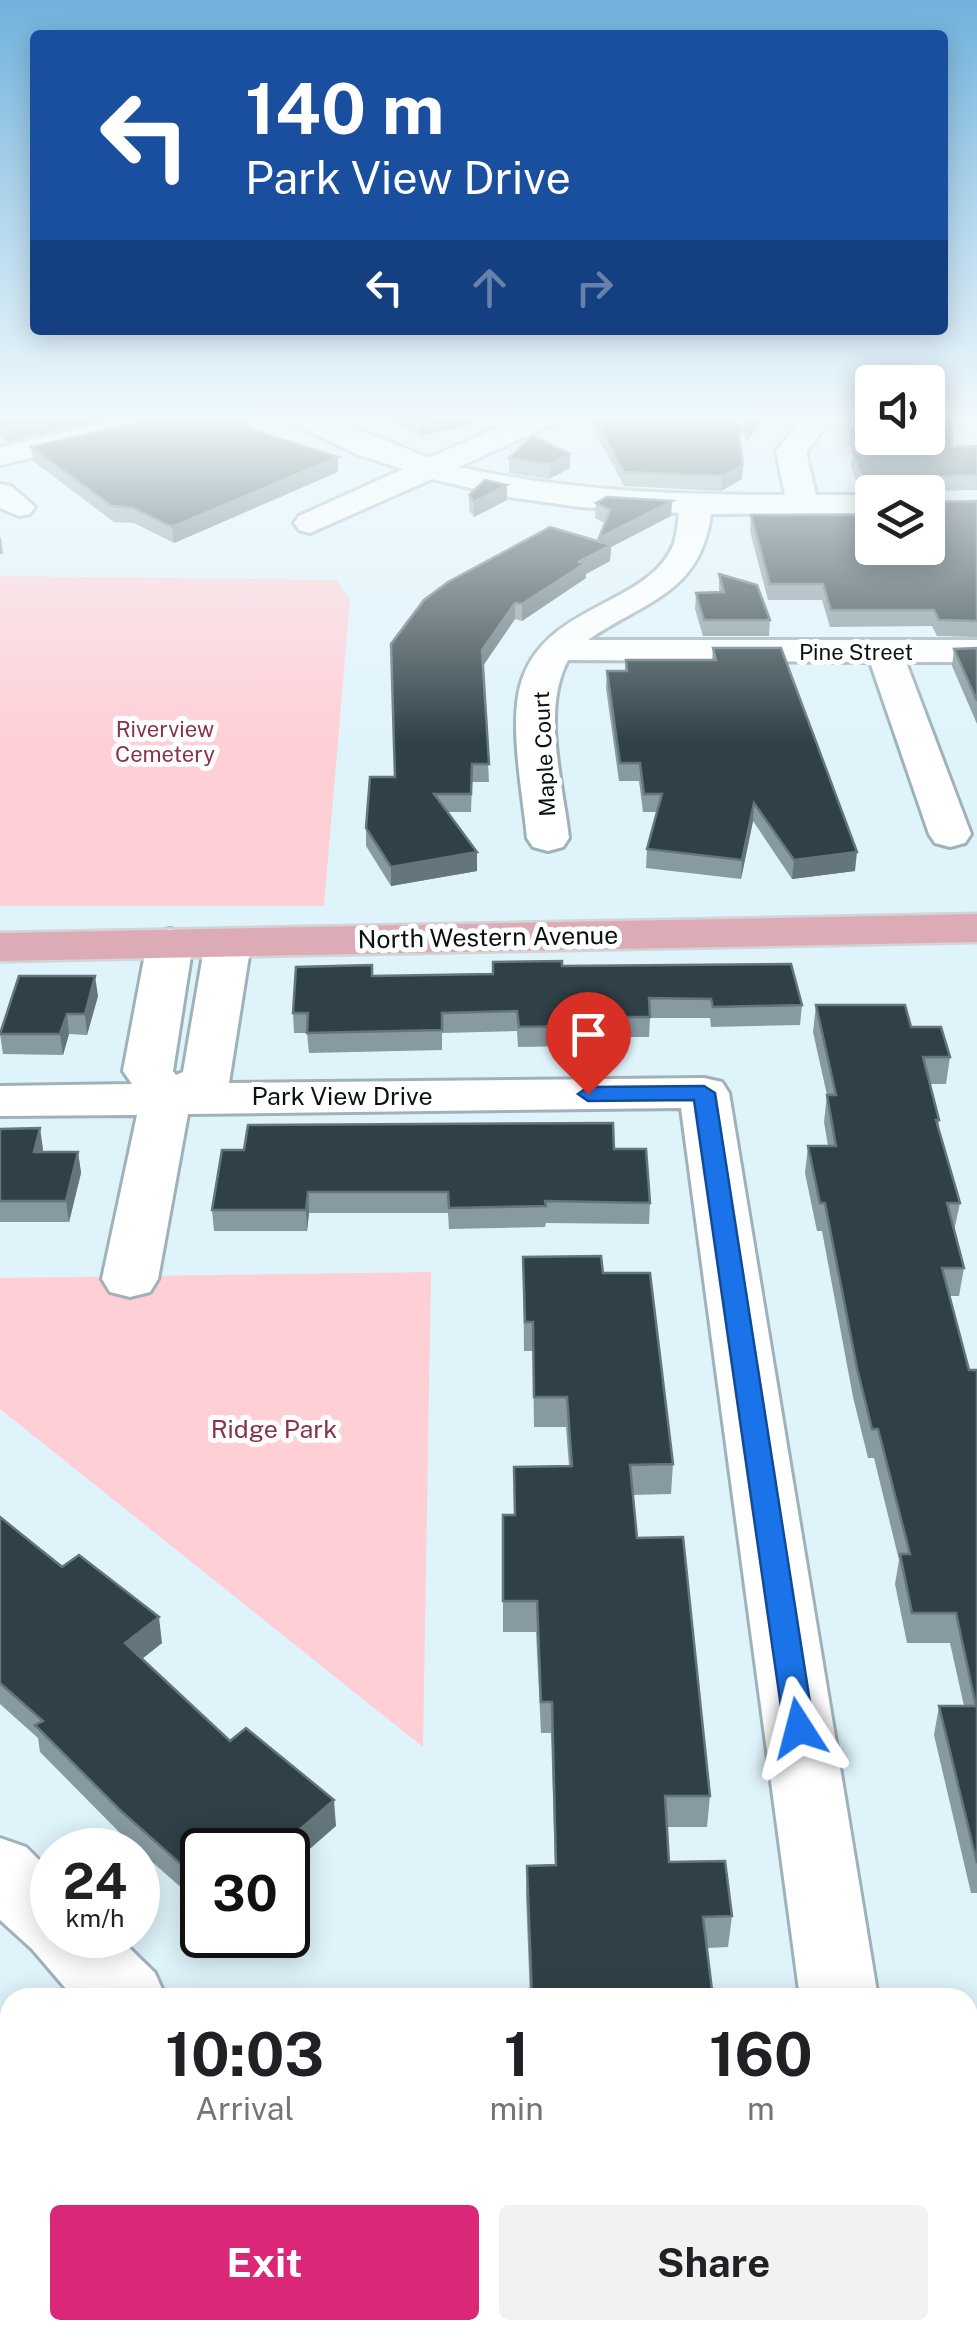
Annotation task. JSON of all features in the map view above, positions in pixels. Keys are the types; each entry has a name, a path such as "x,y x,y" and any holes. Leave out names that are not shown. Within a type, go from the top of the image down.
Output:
{"main road":[{"name":"North Western Avenue","path":"0,947 977,928"}],"street":[{"path":"556,649 568,636 672,576 696,534 696,525"},
{"name":"Pine Street","path":"556,649 633,653 977,651"},
{"name":"Maple Court","path":"548,838 538,708 540,681 556,649"},
{"path":"884,652 950,834"},
{"path":"166,1097 206,1080 228,943"},
{"path":"130,1278 166,1097 148,1071 170,944"},
{"name":"Park View Drive","path":"0,1101 704,1093 838,1988"},
{"path":"0,1870 30,1901"},
{"path":"87,1958 116,1988"}],"green space":[{"name":"Riverview Cemetery","path":"0,576 336,580 350,600 324,906 0,906"},
{"name":"Ridge Park","path":"431,1272 423,1747 0,1409 0,1278"}],"building":[{"path":"604,525 624,525 599,538"},
{"path":"754,525 855,525 855,565 945,565 945,525 977,525 977,621 939,620 934,610 831,610 823,584 770,584"},
{"path":"550,527 611,545 578,562 587,562 522,604 515,603 482,650 489,764 472,764 471,794 434,794 477,852 391,867 366,828 370,777 395,777 391,644 424,600 448,582"},
{"path":"719,574 757,585 770,620 704,620 696,593 724,592"},
{"path":"713,648 781,648 857,852 794,860 754,803 742,860 647,849 662,794 644,794 640,763 620,763 607,671 627,671 626,660 716,660"},
{"path":"977,648 977,701 954,649"},
{"path":"562,961 562,966 791,964 802,1005 713,1007 711,999 649,998 650,1017 581,1017 582,1026 519,1027 517,1011 442,1013 442,1030 307,1033 308,1013 293,1013 296,967 372,965 372,976 493,974 493,962"},
{"path":"19,976 95,976 85,1014 67,1014 60,1034 0,1034"},
{"path":"816,1005 905,1005 911,1027 941,1027 950,1057 923,1057 960,1203 947,1203 964,1268 942,1268 969,1370 977,1370 977,1863 939,1706 976,1706 956,1613 912,1613 900,1554 910,1554 878,1429 872,1429 825,1203 820,1203 808,1146 836,1146 827,1095 836,1095"},
{"path":"613,1123 614,1149 646,1149 650,1203 545,1201 546,1206 449,1208 448,1192 308,1192 306,1210 212,1210 222,1150 244,1150 248,1125"},
{"path":"40,1128 34,1152 78,1152 66,1201 0,1201 0,1129"},
{"path":"601,1256 603,1273 650,1273 673,1464 630,1465 637,1538 683,1537 710,1796 665,1796 669,1862 725,1861 732,1916 703,1917 712,1988 532,1988 527,1866 556,1865 552,1702 541,1702 537,1601 503,1601 503,1515 515,1515 514,1467 572,1466 567,1397 534,1397 533,1322 525,1322 523,1257"},
{"path":"0,1517 62,1567 79,1555 159,1617 125,1643 230,1741 246,1728 334,1800 302,1828 180,1828 180,1863 160,1846 160,1828 140,1828 121,1811 35,1725 43,1721 0,1683"}],"route":[{"path":"588,1094 704,1093 799,1728"}]}
